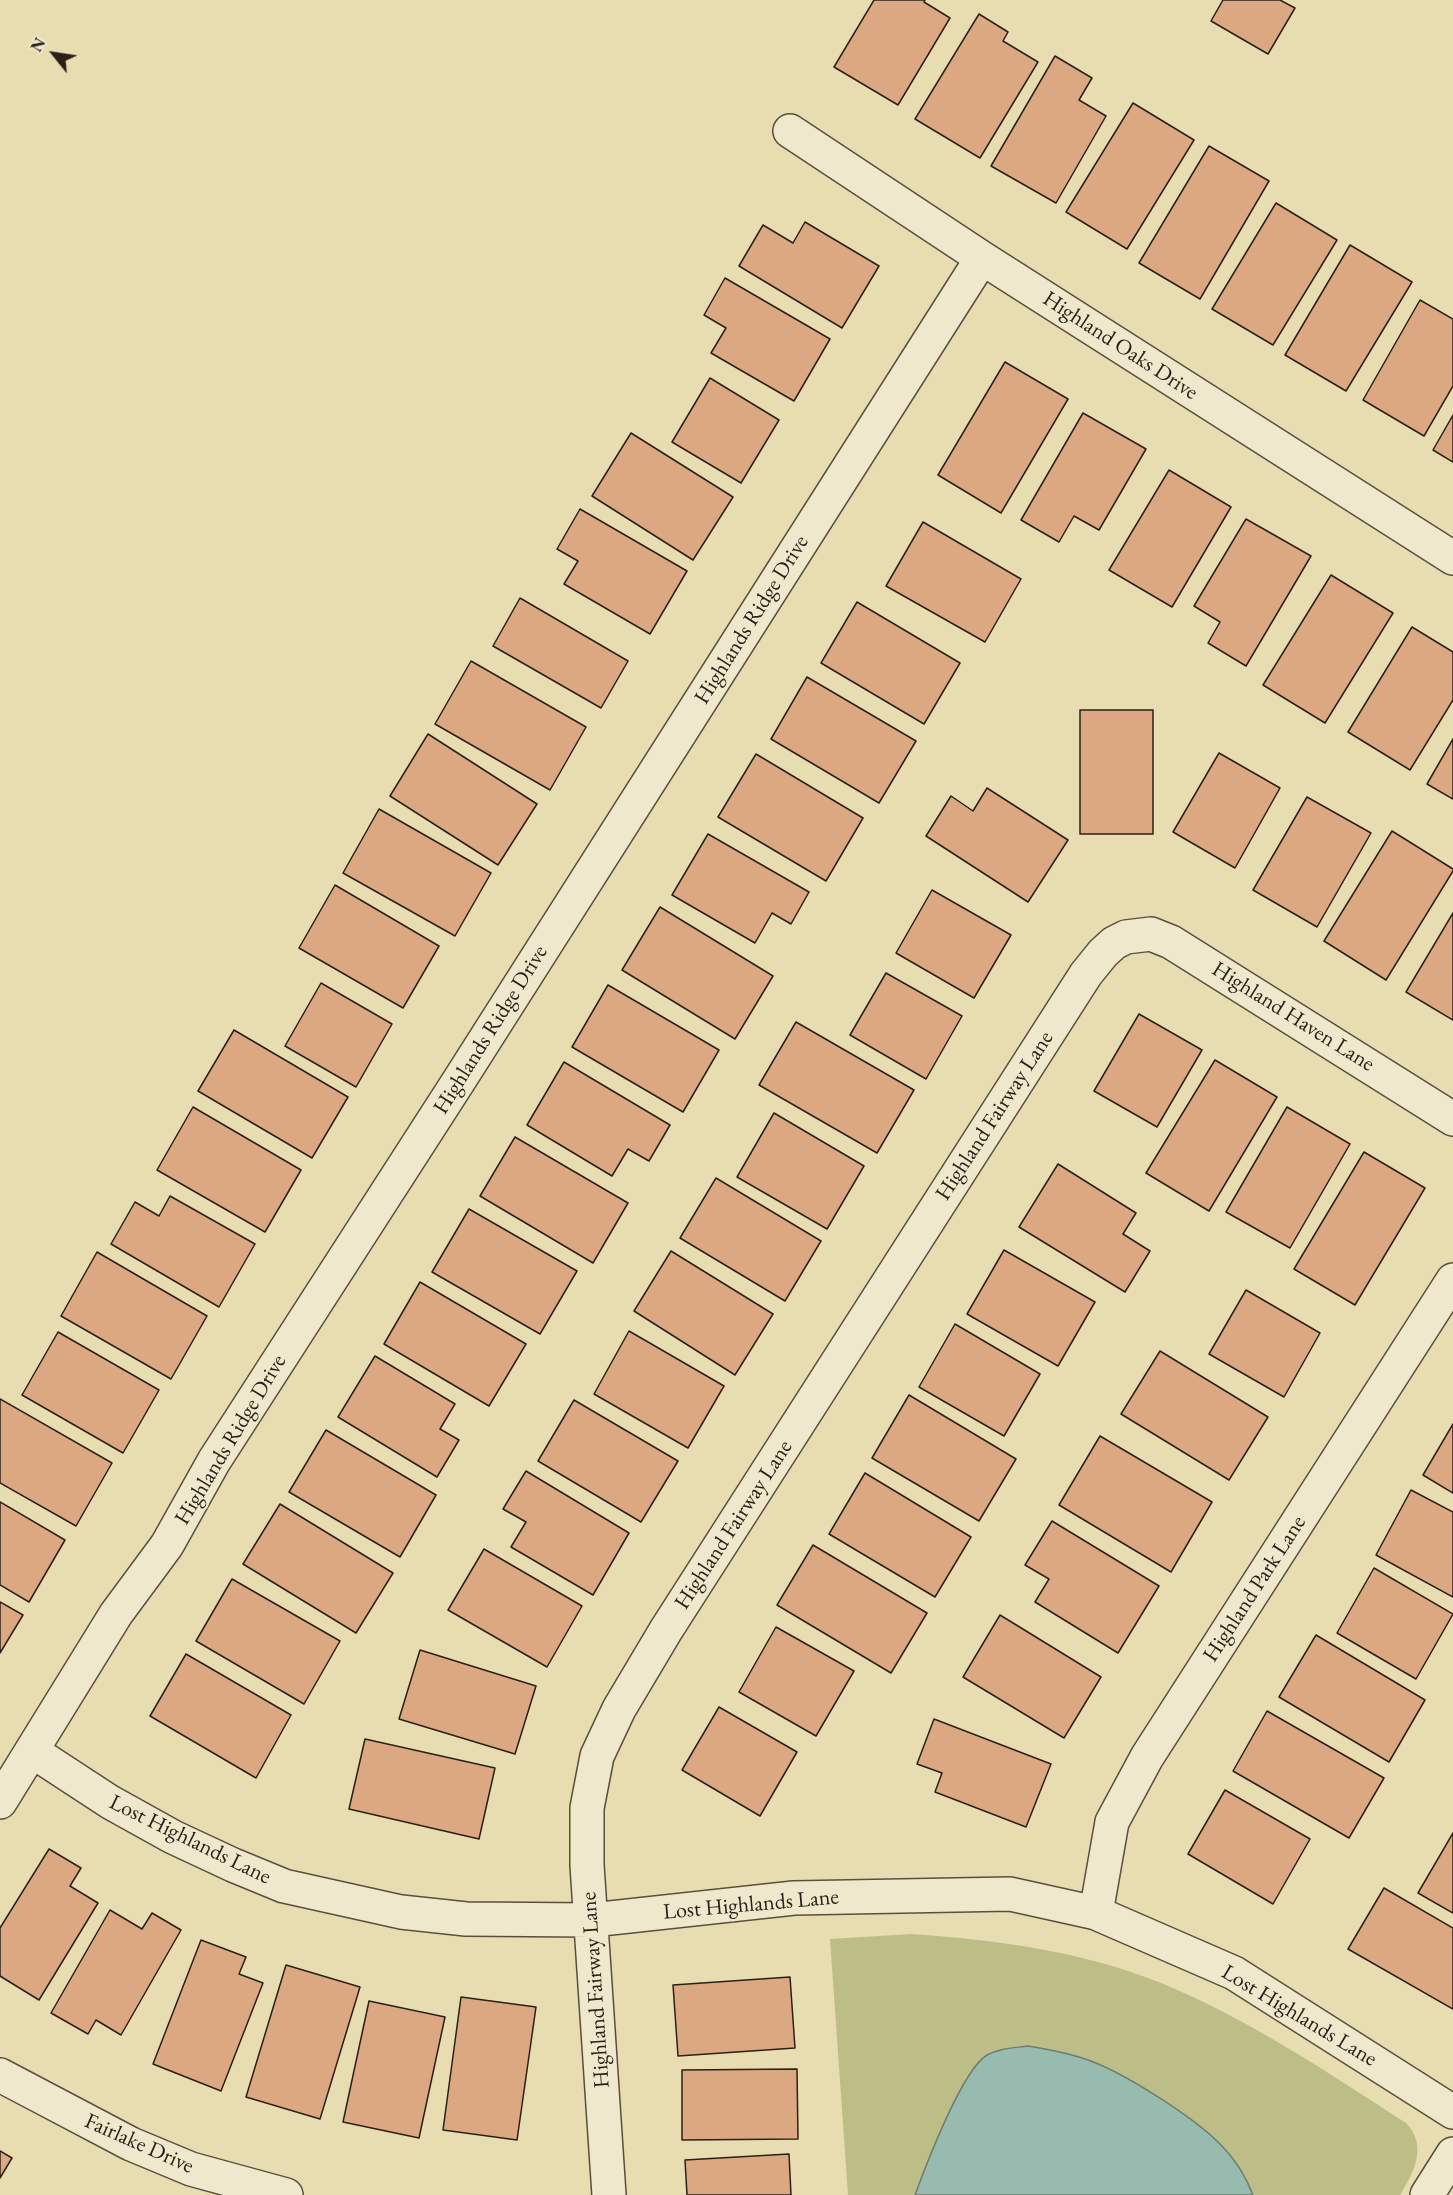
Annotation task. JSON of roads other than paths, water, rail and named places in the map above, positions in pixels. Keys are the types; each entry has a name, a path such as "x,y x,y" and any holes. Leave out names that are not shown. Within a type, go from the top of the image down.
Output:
{"street":[{"name":"Highland Oaks Drive","path":"790,130 982,258 1453,558"},
{"name":"Highlands Ridge Drive","path":"0,1802 116,1614 167,1545 214,1461 467,1069 982,258"},
{"name":"Highland Haven Lane","path":"1126,938 1151,934 1189,952 1453,1119"},
{"name":"Highland Fairway Lane","path":"609,2195 587,1865 587,1808 597,1756 620,1709 673,1620 1086,974 1102,952 1126,938"},
{"name":"Highland Park Lane","path":"1096,1913 1112,1822 1147,1756 1453,1280"},
{"name":"Lost Highlands Lane","path":"32,1751 110,1802 173,1837 233,1865 284,1886 401,1912 466,1919 592,1920 794,1898 1010,1894 1096,1913 1234,1973 1453,2112"},
{"name":"Fairlake Drive","path":"0,2075 131,2144 191,2169 285,2195"},
{"path":"1427,2195 1453,2154"}],"water":[{"path":"1028,2046 1082,2058 1116,2072 1175,2108 1226,2150 1240,2168 1253,2195 915,2195 946,2119 977,2064 992,2053"}]}
